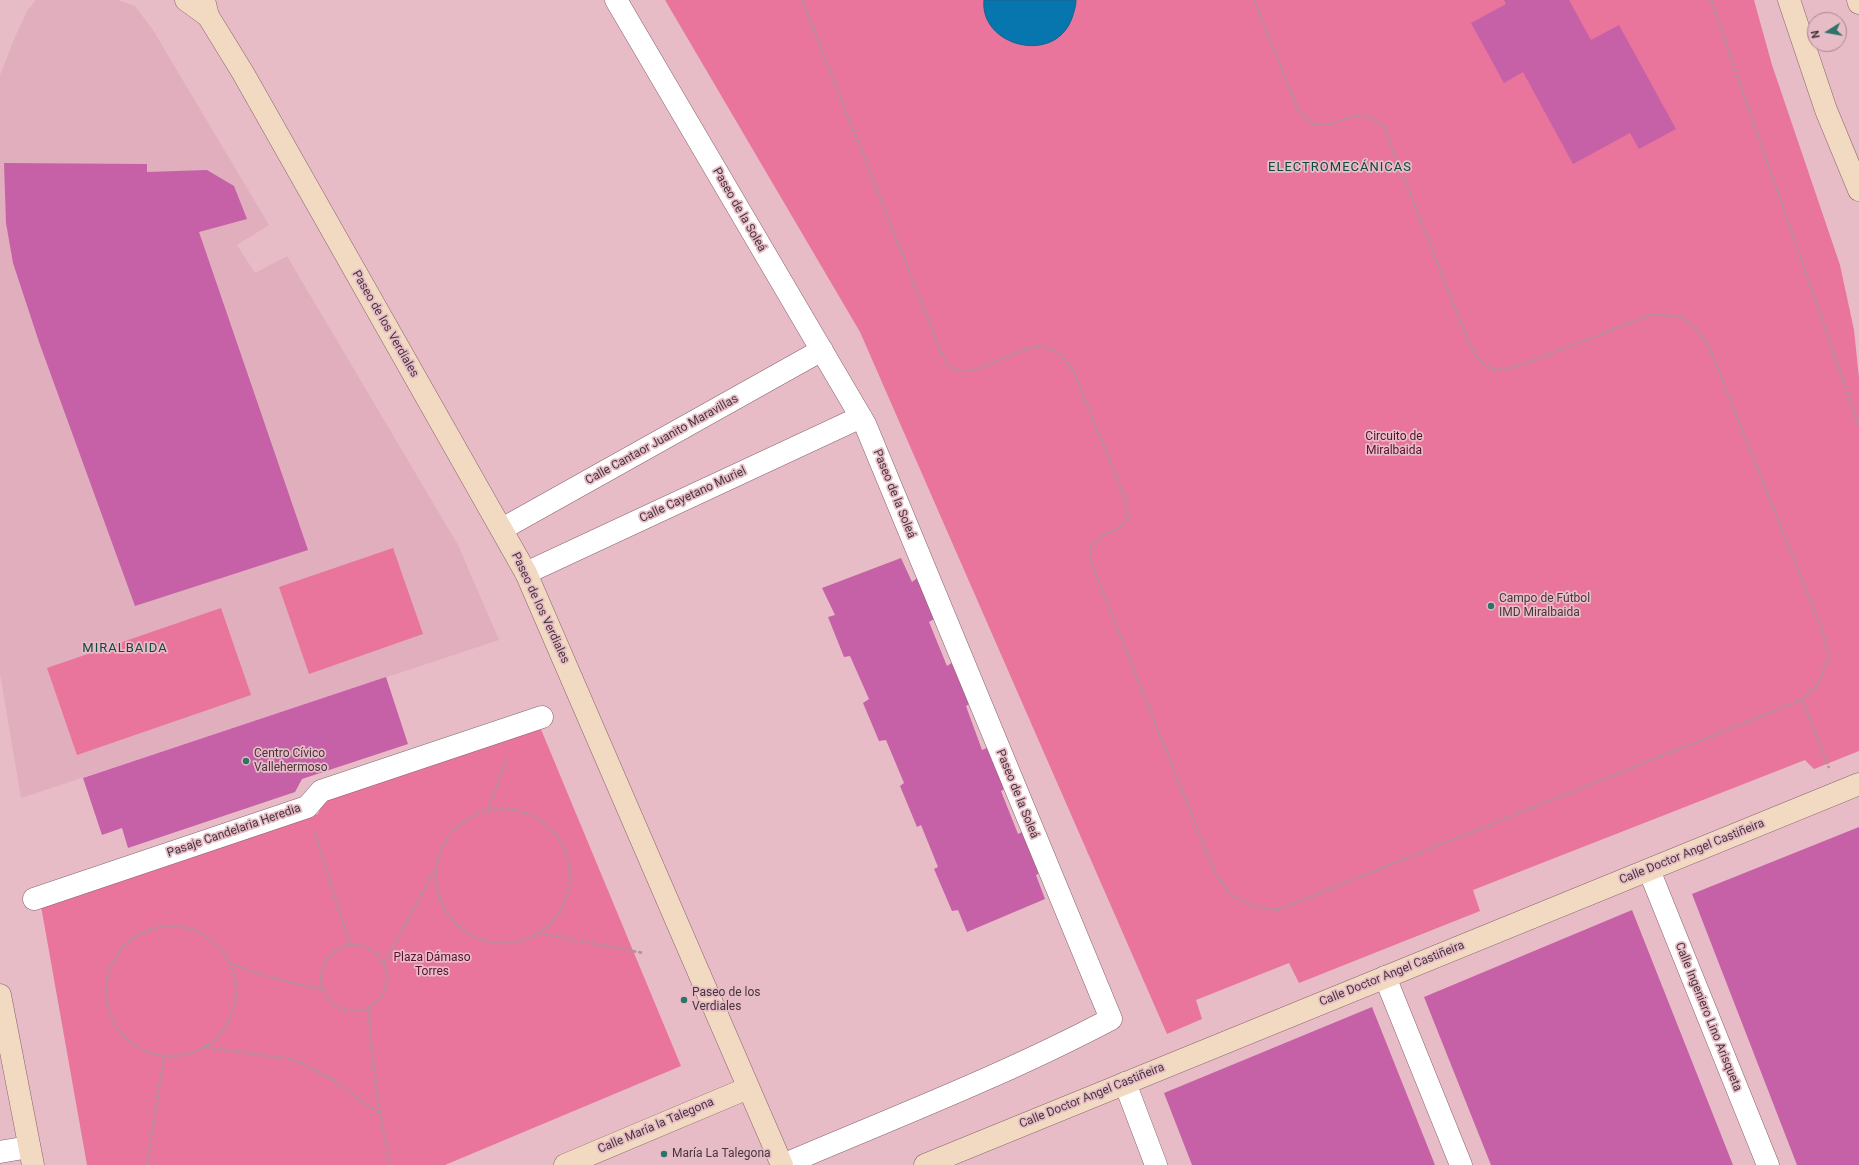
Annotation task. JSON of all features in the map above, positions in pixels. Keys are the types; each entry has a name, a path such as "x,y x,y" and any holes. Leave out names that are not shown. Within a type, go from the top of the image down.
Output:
{"street":[{"name":"Paseo de los Verdiales","path":"186,0 206,8 526,573 748,1088 783,1165"},
{"name":"Paseo de la Soleá","path":"616,0 861,417 1111,1019 1071,1040 964,1090 783,1165"},
{"path":"1789,0 1826,110 1859,190"},
{"name":"Calle Cantaor Juanito Maravillas","path":"502,529 822,350"},
{"name":"Calle Cayetano Muriel","path":"526,573 861,417"},
{"name":"Pasaje Candelaria Heredia","path":"34,899 307,807 320,791 542,717"},
{"name":"Calle Doctor Angel Castiñeira","path":"925,1165 1859,784"},
{"name":"Calle Ingeniero Lino Arisqueta","path":"1649,870 1768,1165"},
{"path":"1385,977 1461,1165"},
{"path":"0,995 31,1156 0,1152"},
{"path":"1124,1083 1156,1165"},
{"name":"Calle María la Talegona","path":"564,1165 748,1088"}],"path":[{"path":"802,0 941,352 948,365 961,372 971,371 1025,348 1046,347 1063,357 1073,370 1125,498 1128,518 1119,528 1100,536 1090,547 1090,560 1215,873 1231,895 1253,906 1276,910 1794,704 1802,699 1819,683 1828,656 1822,630 1709,347 1698,330 1681,317 1653,314 1516,367 1496,370 1482,364 1471,348 1383,125 1368,116 1352,116 1331,124 1314,125 1298,110 1254,0"},
{"path":"1711,0 1859,426"},
{"path":"1802,699 1828,768"},
{"path":"488,810 519,725"},
{"path":"307,807 350,945"},
{"path":"384,964 436,869 441,849 452,831 468,818 488,810 510,809 531,815 550,828 563,845 570,866 569,888 562,909 548,926 528,938 506,944 483,940 462,930 447,913 438,892 436,869"},
{"path":"169,925 188,928 206,935 221,948 230,964 236,983 235,1002 229,1019 219,1035 204,1047 192,1052 164,1055 145,1050 129,1039 116,1025 108,1007 107,988 110,969 119,951 133,938 150,929 169,925"},
{"path":"538,932 643,953"},
{"path":"350,945 361,945 370,949 384,964 387,975 386,986 382,996 369,1008 356,1011 346,1010 336,1006 324,990 322,976 326,961 336,950 350,945"},
{"path":"230,964 324,990"},
{"path":"369,1008 371,1053 380,1114 390,1165"},
{"path":"204,1047 296,1060 330,1078 380,1114"},
{"path":"147,1165 164,1055"}],"shaded area":[{"path":"36,0 118,0 135,6 153,30 269,225 237,245 255,273 287,256 458,545 499,640 21,798 0,674 0,75 27,11"}],"green space":[{"name":"Circuito de Miralbaida","path":"665,0 1754,0 1772,65 1840,265 1854,330 1859,378 1859,751 1814,769 1805,760 1473,890 1480,911 1299,983 1289,963 1196,1000 1202,1019 1167,1034 860,332"},
{"path":"393,548 423,634 309,674 279,587"},
{"path":"221,608 251,695 77,755 47,668"},
{"name":"Plaza Dámaso Torres","path":"540,727 681,1066 445,1165 87,1165 41,906 318,814 323,801"}],"water":[{"path":"984,0 1076,0 1072,18 1063,33 1050,42 1035,46 1020,44 1005,39 993,29 986,16"}],"building":[{"path":"1504,0 1569,0 1591,40 1619,25 1676,129 1639,149 1630,133 1573,164 1523,72 1504,83 1471,23 1506,4"},
{"path":"4,163 147,164 147,172 207,170 234,186 247,219 199,232 308,550 135,606 39,342 13,263 6,223"},
{"path":"901,558 912,582 917,578 934,619 929,622 947,666 953,662 971,703 966,706 982,750 989,747 1006,788 1001,791 1018,834 1024,831 1040,873 1036,875 1045,899 967,932 958,910 952,911 934,869 938,867 921,825 917,827 900,786 904,783 886,740 879,741 863,703 869,699 850,656 844,657 828,617 835,615 822,588"},
{"name":"Centro Cívico Vallehermoso","path":"386,677 408,744 302,779 295,792 128,848 122,828 102,835 83,778"},
{"path":"1859,827 1859,1165 1797,1165 1692,894"},
{"path":"1632,910 1733,1165 1491,1165 1424,997"},
{"path":"1372,1007 1435,1165 1192,1165 1164,1093"}],"place":[{"name":"Campo de Fútbol IMD Miralbaida","path":"1491,606"},
{"name":"Centro Cívico Vallehermoso","path":"246,761"},
{"name":"Paseo de los Verdiales","path":"684,1000"},
{"name":"María La Talegona","path":"664,1154"}],"district":[{"name":"ELECTROMECÁNICAS","path":"1340,168"},
{"name":"MIRALBAIDA","path":"125,649"}]}
